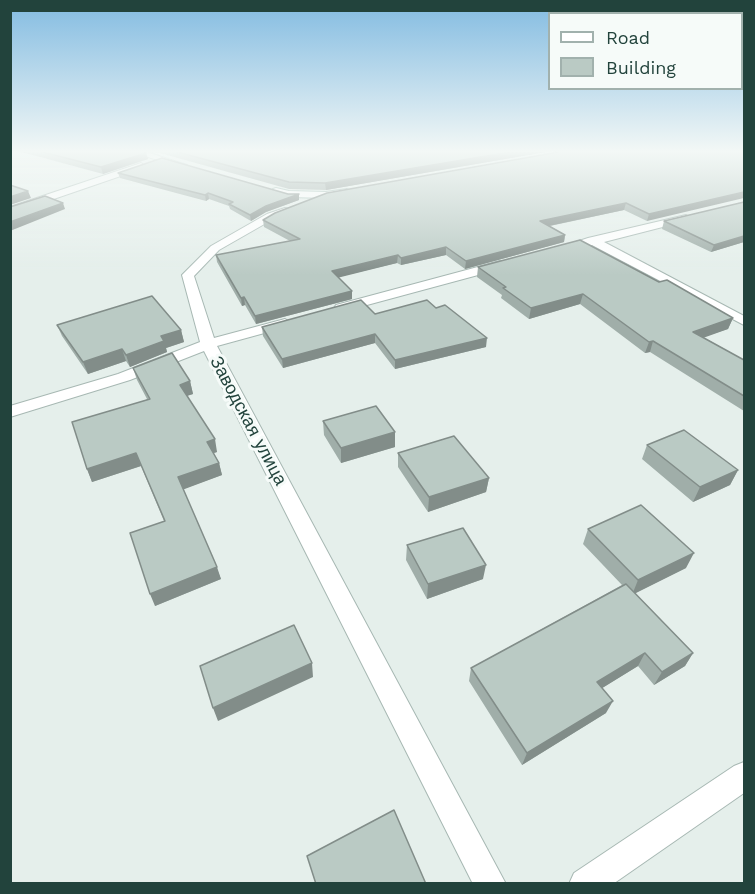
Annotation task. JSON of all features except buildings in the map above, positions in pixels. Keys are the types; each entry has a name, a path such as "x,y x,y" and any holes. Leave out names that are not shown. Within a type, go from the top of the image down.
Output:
{"street":[{"path":"10,211 67,192"},
{"path":"279,192 326,195 351,192"},
{"name":"Заводская улица","path":"326,195 271,216 215,248 188,275 208,344 490,884"},
{"path":"547,253 701,214"},
{"path":"592,240 744,321"},
{"path":"332,311 513,262"},
{"path":"10,412 124,376 208,344 298,320"},
{"path":"585,884 744,776"}]}
